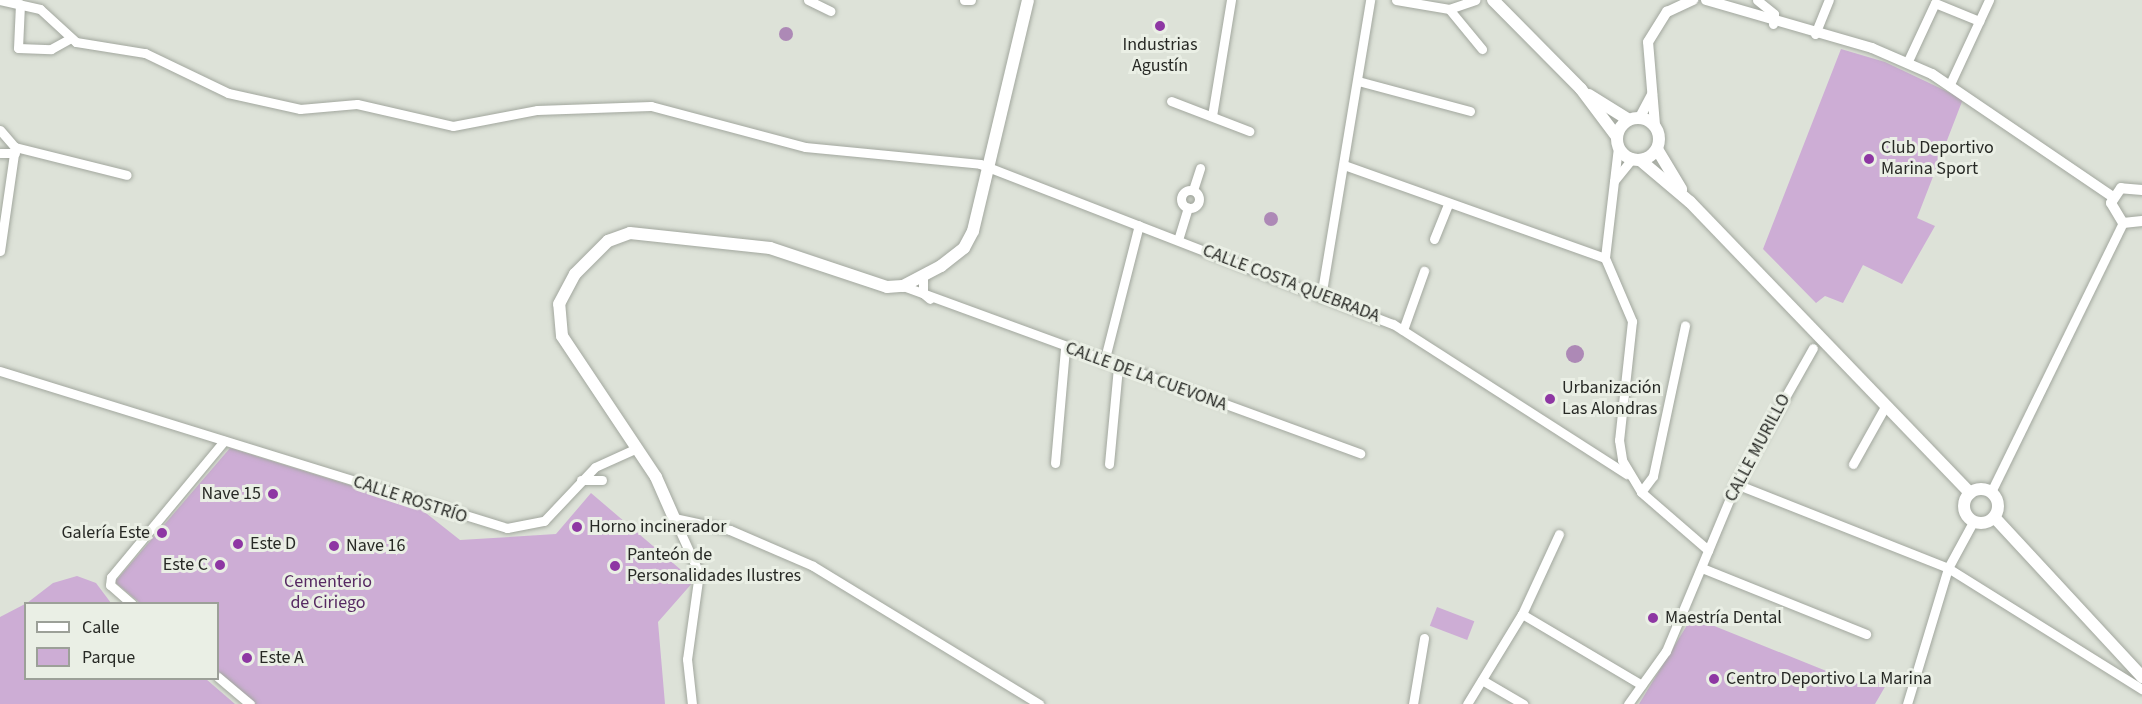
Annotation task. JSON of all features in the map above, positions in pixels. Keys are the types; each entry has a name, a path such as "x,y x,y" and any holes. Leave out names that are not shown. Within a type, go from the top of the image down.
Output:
{"main road":[{"path":"674,518 636,449 558,326 565,289 608,241 630,233 742,244 887,287 903,286 923,276 969,241 1028,0"},
{"path":"1493,0 1581,89 1617,142 1690,202 1970,493 1991,492 1998,501 1995,518"},
{"path":"1581,89 1634,118 1655,125 1657,149 1690,202"},
{"path":"1617,142 1634,118"},
{"path":"1636,159 1657,149"},
{"path":"1970,493 1964,508 1973,522 1995,518"},
{"path":"1995,518 2142,677"}],"street":[{"path":"0,0 20,4 40,9 69,39 51,49 18,48 20,4"},
{"path":"808,0 831,11"},
{"path":"964,0 971,0"},
{"path":"1212,116 1231,0"},
{"path":"1321,297 1370,0"},
{"path":"1396,0 1449,9 1475,0"},
{"path":"1655,125 1648,42 1654,26 1674,4 1690,0"},
{"path":"1706,0 1773,24 1815,34 1907,63 1950,84 2113,197"},
{"path":"1757,0 1774,14 1773,24"},
{"path":"1815,34 1828,0"},
{"path":"1950,84 1989,0"},
{"path":"1907,63 1935,3 1979,21"},
{"path":"1449,9 1482,49"},
{"name":"CALLE COSTA QUEBRADA","path":"69,39 145,53 201,83 317,111 357,104 453,126 537,110 651,106 805,147 988,167 1403,330 1598,454"},
{"path":"1358,81 1470,111"},
{"path":"1634,118 1652,94"},
{"path":"1172,101 1249,130"},
{"path":"0,130 15,150 0,250"},
{"path":"1617,142 1605,258 1632,321 1619,447 1627,474"},
{"path":"0,153 15,150 127,175"},
{"path":"1614,181 1636,159"},
{"path":"1344,165 1448,204 1605,258"},
{"name":"CALLE COSTA QUEBRADA","path":"1178,240 1188,207 1198,202 1193,190 1200,168"},
{"path":"2113,197 2127,186 2142,190"},
{"path":"2113,197 2114,215 2123,223 2142,221"},
{"path":"1434,239 1448,204"},
{"path":"1991,492 2123,223"},
{"path":"1104,362 1139,225"},
{"path":"1403,330 1424,271"},
{"path":"923,276 923,293 932,300"},
{"name":"CALLE DE LA CUEVONA","path":"903,286 932,300 1359,453"},
{"path":"1641,492 1653,476 1685,325"},
{"path":"1055,463 1065,348"},
{"name":"CALLE MURILLO","path":"1628,704 1666,651 1736,484 1813,348"},
{"path":"1109,464 1118,367"},
{"name":"CALLE ROSTRÍO","path":"0,371 507,528 544,521 595,467 611,464 636,449"},
{"path":"1853,464 1886,405"},
{"path":"131,602 110,585 111,577 224,441"},
{"path":"1598,454 1619,447"},
{"path":"1598,454 1627,474 1641,492 1708,550"},
{"path":"581,480 602,480"},
{"path":"1736,484 1948,567 2142,689"},
{"path":"674,518 699,573 687,659 692,704"},
{"path":"674,518 730,530 813,566 1039,704"},
{"path":"1907,704 1948,567 1973,522"},
{"path":"1467,704 1522,614 1559,534"},
{"path":"1702,568 1866,634"},
{"path":"1522,614 1642,685"},
{"path":"1413,704 1424,638"},
{"path":"219,677 250,704"},
{"path":"1482,680 1522,704"}],"green space":[{"name":"Club Deportivo Marina Sport","path":"1841,49 1885,62 1963,99 1917,218 1935,226 1902,284 1863,265 1843,303 1825,296 1816,303 1763,249"},
{"name":"Cementerio de Ciriego","path":"230,448 417,506 460,540 556,534 591,493 694,581 658,622 665,704 256,704 219,672 219,602 139,602 115,582"},
{"path":"77,576 96,583 110,602 28,602 53,583"},
{"path":"24,605 24,680 207,680 235,704 0,704 0,617"},
{"path":"1437,607 1474,621 1467,640 1430,626"},
{"path":"1692,617 1866,687 1869,679 1886,685 1875,704 1639,704"}],"shaded area":[{"path":"783,27 789,27 793,34 789,41 783,41 779,37 779,31"},
{"path":"1271,212 1276,214 1278,219 1276,224 1271,226 1266,224 1264,219 1266,214"},
{"path":"1575,345 1581,348 1584,354 1581,360 1575,363 1569,360 1566,354 1569,348"}],"place":[{"name":"Industrias Agustín","path":"1160,26"},
{"name":"Club Deportivo Marina Sport","path":"1869,159"},
{"name":"Urbanización Las Alondras","path":"1550,399"},
{"name":"Nave 15","path":"273,494"},
{"name":"Horno incinerador","path":"577,527"},
{"name":"Galería Este","path":"162,533"},
{"name":"Este D","path":"238,544"},
{"name":"Nave 16","path":"334,546"},
{"name":"Este C","path":"220,565"},
{"name":"Panteón de Personalidades Ilustres","path":"615,566"},
{"name":"Maestría Dental","path":"1653,618"},
{"name":"Este A","path":"247,658"},
{"name":"Centro Deportivo La Marina","path":"1714,679"}]}
